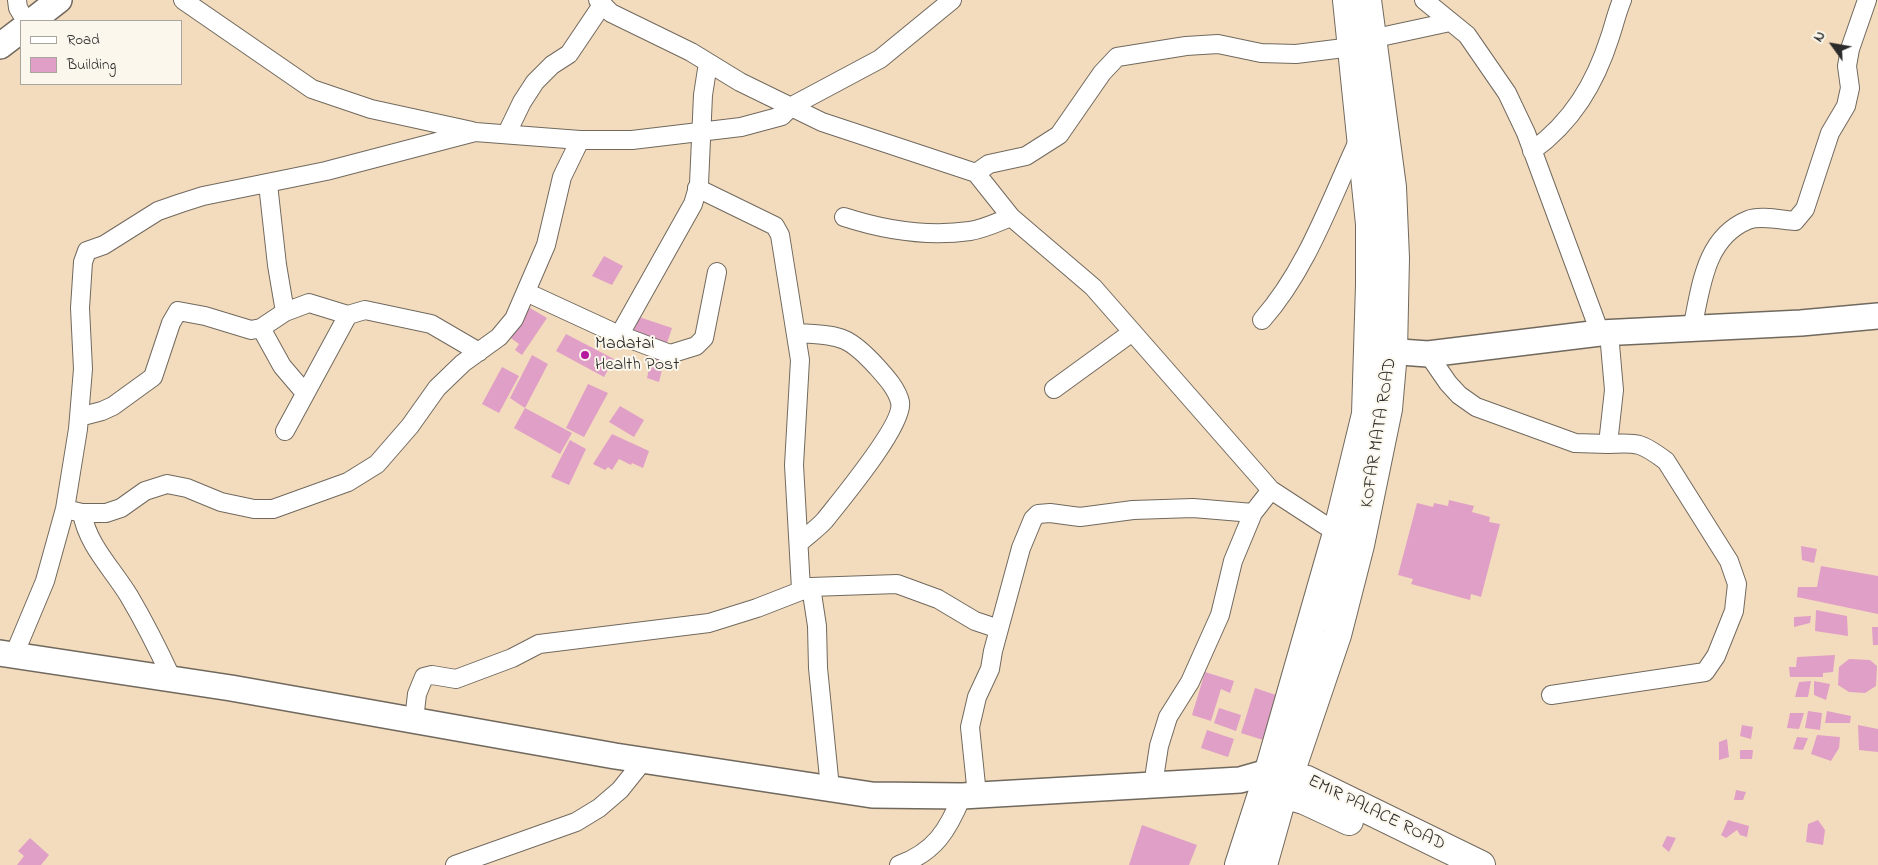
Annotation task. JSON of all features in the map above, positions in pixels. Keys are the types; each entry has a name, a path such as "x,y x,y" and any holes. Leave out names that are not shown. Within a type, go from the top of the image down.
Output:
{"main road":[{"path":"33,20 58,0"},
{"name":"KOFAR MATA ROAD","path":"1269,782 1337,533 1366,414 1380,351 1394,258 1392,187 1361,43 1346,0"},
{"name":"KOFAR MATA ROAD","path":"1269,782 1337,635 1360,545 1388,409 1380,351 1361,137 1361,43 1367,0"},
{"path":"0,46 20,31"},
{"path":"1380,351 1428,354 1605,333 1878,316"},
{"path":"7,654 172,679 644,760 872,795 970,795 1153,785 1269,782"},
{"name":"EMIR PALACE ROAD","path":"1269,782 1307,780 1482,865"},
{"path":"1239,865 1269,782"},
{"path":"1263,865 1269,782"},
{"name":"EMIR PALACE ROAD","path":"1269,782 1445,865"}],"street":[{"path":"16,0 18,8 25,20"},
{"path":"183,0 312,88 370,109 474,132 580,140 632,140 701,133 741,127 782,116 792,106 880,59 952,0"},
{"path":"1424,0 1467,35 1507,94 1532,151 1605,333 1614,390 1608,444"},
{"path":"1532,151 1564,124 1589,89 1610,38 1622,0"},
{"path":"1692,329 1707,262 1714,247 1749,219 1795,221 1805,209 1830,133 1846,106 1850,88 1847,66 1850,48 1867,0"},
{"path":"507,133 522,102 535,82 552,65 569,54 600,3 612,13 691,52 740,82 822,122 976,173 1011,217 1093,287 1271,490 1337,533"},
{"path":"976,173 989,164 1026,156 1059,135 1102,73 1117,57 1186,46 1218,44 1261,53 1296,54 1361,43 1450,22"},
{"path":"620,334 693,204 701,162 701,133 708,63"},
{"path":"7,654 45,581 74,511 83,369 80,308 83,262 87,251 104,245 158,211 203,196 326,171 474,132"},
{"path":"1262,320 1279,300 1298,272 1361,137"},
{"path":"74,511 106,513 121,508 144,491 167,484 188,488 221,502 254,509 272,509 348,482 377,464 410,426 437,388 463,363 499,337 514,319 546,245 562,177 580,140"},
{"path":"268,184 276,265 285,312"},
{"path":"697,188 776,226 778,229 797,333 800,360 794,465 799,543 806,588 817,626 818,668 830,788"},
{"path":"844,217 902,231 942,233 972,230 1011,217"},
{"path":"526,292 670,354 696,346 704,338 717,272"},
{"path":"79,417 113,406 153,377 178,311 205,316 251,330 261,328 285,312 309,303 348,315 366,310 431,324 479,352"},
{"path":"285,431 348,315"},
{"path":"261,328 282,366 305,394"},
{"path":"1054,389 1131,332"},
{"path":"797,333 836,336 858,347 890,382 901,403 898,416 886,441 824,521 799,543"},
{"path":"1428,354 1448,383 1459,395 1476,407 1575,443 1608,444 1634,442 1652,450 1666,461 1729,561 1737,584 1734,611 1716,656 1705,672 1551,695"},
{"path":"1153,785 1160,746 1168,717 1190,682 1220,616 1233,561 1253,513 1271,490"},
{"path":"899,865 910,861 943,835 970,795 970,727 977,697 990,669 1021,548 1033,518 1038,514 1050,513 1080,517 1132,510 1193,508 1253,513"},
{"path":"74,511 88,537 129,596 159,650 172,679"},
{"path":"414,720 417,694 424,677 432,675 456,679 512,658 539,644 708,623 757,608 806,588 897,584 938,599 976,621 999,629"},
{"path":"455,865 576,822 600,808 620,790 644,760"}],"building":[{"path":"604,256 623,266 612,285 592,276"},
{"path":"530,308 547,318 522,355 515,350 519,344 508,336"},
{"path":"639,317 672,328 665,349 631,337"},
{"name":"Madatai Health Post","path":"566,334 614,359 604,377 556,351"},
{"path":"532,355 548,364 525,408 510,398"},
{"path":"652,355 665,358 659,382 647,378"},
{"path":"502,367 519,376 499,413 482,404"},
{"path":"588,384 608,393 584,437 566,428"},
{"path":"620,406 644,420 634,437 609,422"},
{"path":"525,408 572,433 560,454 514,428"},
{"path":"612,434 649,451 643,468 619,459 612,470 608,467 605,470 593,464"},
{"path":"570,440 586,449 569,485 551,477"},
{"path":"1449,500 1474,506 1472,512 1490,517 1489,522 1500,524 1481,597 1471,594 1470,600 1411,584 1413,579 1398,575 1417,503 1433,507 1434,503 1448,506"},
{"path":"1801,546 1817,549 1814,563 1802,560"},
{"path":"1821,566 1878,576 1878,614 1797,597 1798,587 1817,587"},
{"path":"1816,610 1847,616 1848,636 1815,631"},
{"path":"1811,616 1810,623 1794,627 1794,617"},
{"path":"1872,627 1878,627 1878,645 1873,645"},
{"path":"1835,655 1833,672 1823,673 1823,677 1790,677 1789,667 1796,667 1797,657"},
{"path":"1849,659 1870,660 1877,666 1876,686 1865,693 1849,692 1838,685 1839,667"},
{"path":"1205,672 1234,681 1230,693 1221,689 1211,721 1192,715"},
{"path":"1811,681 1808,697 1795,697 1799,682"},
{"path":"1814,681 1830,684 1826,700 1814,695"},
{"path":"1255,688 1276,695 1263,740 1241,733"},
{"path":"1219,708 1241,715 1236,731 1214,723"},
{"path":"1808,711 1822,713 1820,730 1805,728"},
{"path":"1827,711 1851,716 1850,723 1825,723"},
{"path":"1790,713 1804,713 1799,729 1787,728"},
{"path":"1742,725 1753,727 1751,739 1740,736"},
{"path":"1858,725 1878,729 1878,752 1859,750"},
{"path":"1207,730 1234,739 1228,757 1201,748"},
{"path":"1817,735 1840,737 1839,748 1831,761 1811,754"},
{"path":"1797,737 1808,738 1803,750 1793,749"},
{"path":"1727,739 1729,757 1719,760 1719,742"},
{"path":"1740,750 1753,750 1752,759 1740,759"},
{"path":"1736,790 1746,792 1743,800 1734,800"},
{"path":"1728,820 1749,826 1747,837 1740,835 1737,830 1726,838 1721,835"},
{"path":"1818,820 1825,830 1823,845 1806,842 1808,824"},
{"path":"1142,825 1197,845 1189,865 1129,865"},
{"path":"1667,836 1676,838 1669,852 1662,846"},
{"path":"30,838 49,855 41,865 17,865 24,856 18,851"}],"place":[{"name":"Madatai Health Post","path":"585,355"}]}
